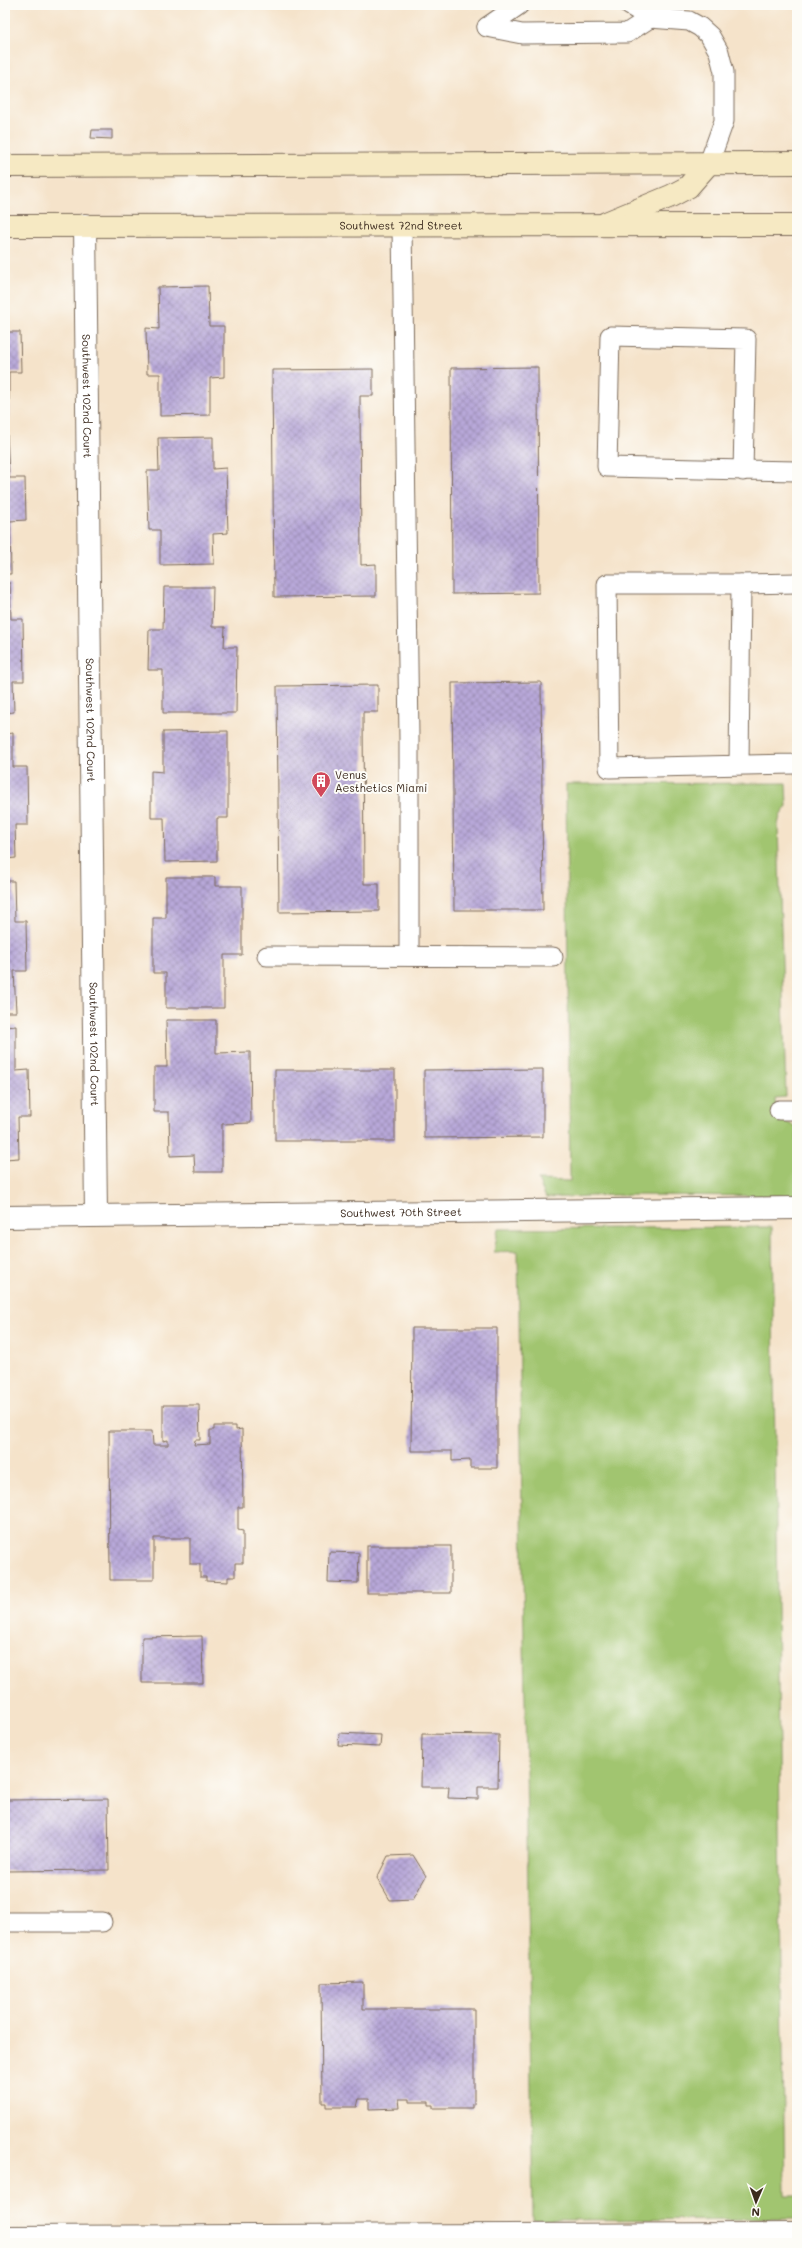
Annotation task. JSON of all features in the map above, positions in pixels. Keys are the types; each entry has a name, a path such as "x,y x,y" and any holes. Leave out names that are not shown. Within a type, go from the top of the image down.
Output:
{"main road":[{"path":"600,226 671,196 688,186 709,163"},
{"path":"5,166 797,163"},
{"name":"Southwest 72nd Street","path":"5,226 797,225"}],"street":[{"name":"Southwest 102nd Court","path":"85,225 96,1216"},
{"name":"Southwest 70th Street","path":"5,1217 797,1208"},
{"path":"5,2237 797,2234"}],"lane":[{"path":"519,5 487,27 522,34 627,33 650,18"},
{"path":"629,5 650,18 689,21 710,36 719,52 724,72 724,121 709,163"},
{"path":"402,225 409,738 410,956"},
{"path":"743,471 746,339 610,336 607,468 743,471 797,471"},
{"path":"797,583 607,584 609,768 797,763"},
{"path":"739,765 741,584"},
{"path":"266,956 554,957"},
{"path":"5,1922 102,1922"}],"green space":[{"path":"786,783 787,806 780,816 778,825 786,1097 775,1098 776,1118 797,1127 797,1196 613,1195 546,1198 538,1180 570,1181 566,784"},
{"path":"772,1227 785,2195 797,2195 797,2219 533,2220 518,1251 494,1252 498,1229"}],"building":[{"path":"92,130 112,130 112,139 91,138"},
{"path":"208,286 209,326 224,326 224,377 210,378 210,415 160,416 160,374 147,374 146,328 159,329 158,287"},
{"path":"5,287 7,287 7,332 20,332 21,372 9,372 9,417 5,417"},
{"path":"538,367 539,593 452,594 451,368"},
{"path":"373,369 373,396 360,396 361,565 376,564 376,596 274,597 272,370"},
{"path":"5,432 7,432 9,478 25,478 26,520 10,521 11,574 5,574"},
{"path":"213,437 213,469 226,468 228,533 213,534 214,564 160,565 160,530 149,530 147,471 159,471 158,438"},
{"path":"5,583 10,583 11,619 23,619 24,681 13,681 14,712 5,713"},
{"path":"164,587 213,587 212,627 225,627 224,647 237,647 236,713 163,713 163,670 148,670 149,629 163,629"},
{"path":"541,682 543,910 454,910 452,683"},
{"name":"Venus Aesthetics Miami","path":"378,685 378,712 363,712 364,884 379,884 379,911 279,912 277,686"},
{"path":"228,731 228,818 217,818 217,861 165,862 164,818 151,818 151,771 163,772 163,732"},
{"path":"13,733 13,767 27,767 28,825 15,825 16,858 5,859 5,734"},
{"path":"166,877 215,877 215,886 242,886 242,955 224,955 224,1008 166,1008 166,973 153,973 153,918 166,918"},
{"path":"5,881 14,881 15,921 26,921 27,971 14,971 16,1012 5,1012"},
{"path":"166,1020 216,1020 216,1053 250,1052 251,1123 222,1124 222,1172 195,1172 194,1155 170,1156 169,1112 154,1112 154,1067 167,1067"},
{"path":"16,1026 16,1071 29,1070 30,1117 18,1117 19,1158 5,1159 5,1027"},
{"path":"543,1069 543,1137 424,1138 424,1070"},
{"path":"275,1070 395,1070 395,1141 275,1141"},
{"path":"412,1328 497,1328 497,1468 470,1468 470,1460 452,1461 452,1451 411,1451"},
{"path":"163,1405 199,1405 200,1440 195,1440 194,1445 210,1444 210,1430 214,1430 214,1426 236,1426 236,1430 242,1429 243,1507 238,1507 238,1530 243,1531 243,1563 235,1563 235,1577 228,1577 228,1582 206,1581 206,1577 200,1577 200,1564 190,1564 190,1538 154,1538 154,1580 110,1580 109,1431 152,1431 153,1445 168,1445 168,1440 163,1441"},
{"path":"367,1546 451,1546 451,1593 367,1593"},
{"path":"329,1552 359,1553 358,1583 328,1582"},
{"path":"202,1636 203,1683 142,1683 142,1637"},
{"path":"339,1733 381,1735 380,1747 338,1745"},
{"path":"422,1734 499,1735 498,1787 478,1787 478,1799 448,1798 449,1787 421,1787"},
{"path":"108,1799 109,1870 5,1871 5,1800"},
{"path":"413,1855 426,1876 413,1899 390,1900 377,1878 388,1856"},
{"path":"363,1982 363,2009 474,2009 474,2105 472,2104 472,2108 433,2108 433,2105 429,2105 429,2102 410,2102 410,2099 399,2099 400,2108 369,2109 369,2099 359,2099 357,2107 326,2107 326,2103 322,2103 321,1983"}],"place":[{"name":"Venus Aesthetics Miami","path":"321,798"}]}
